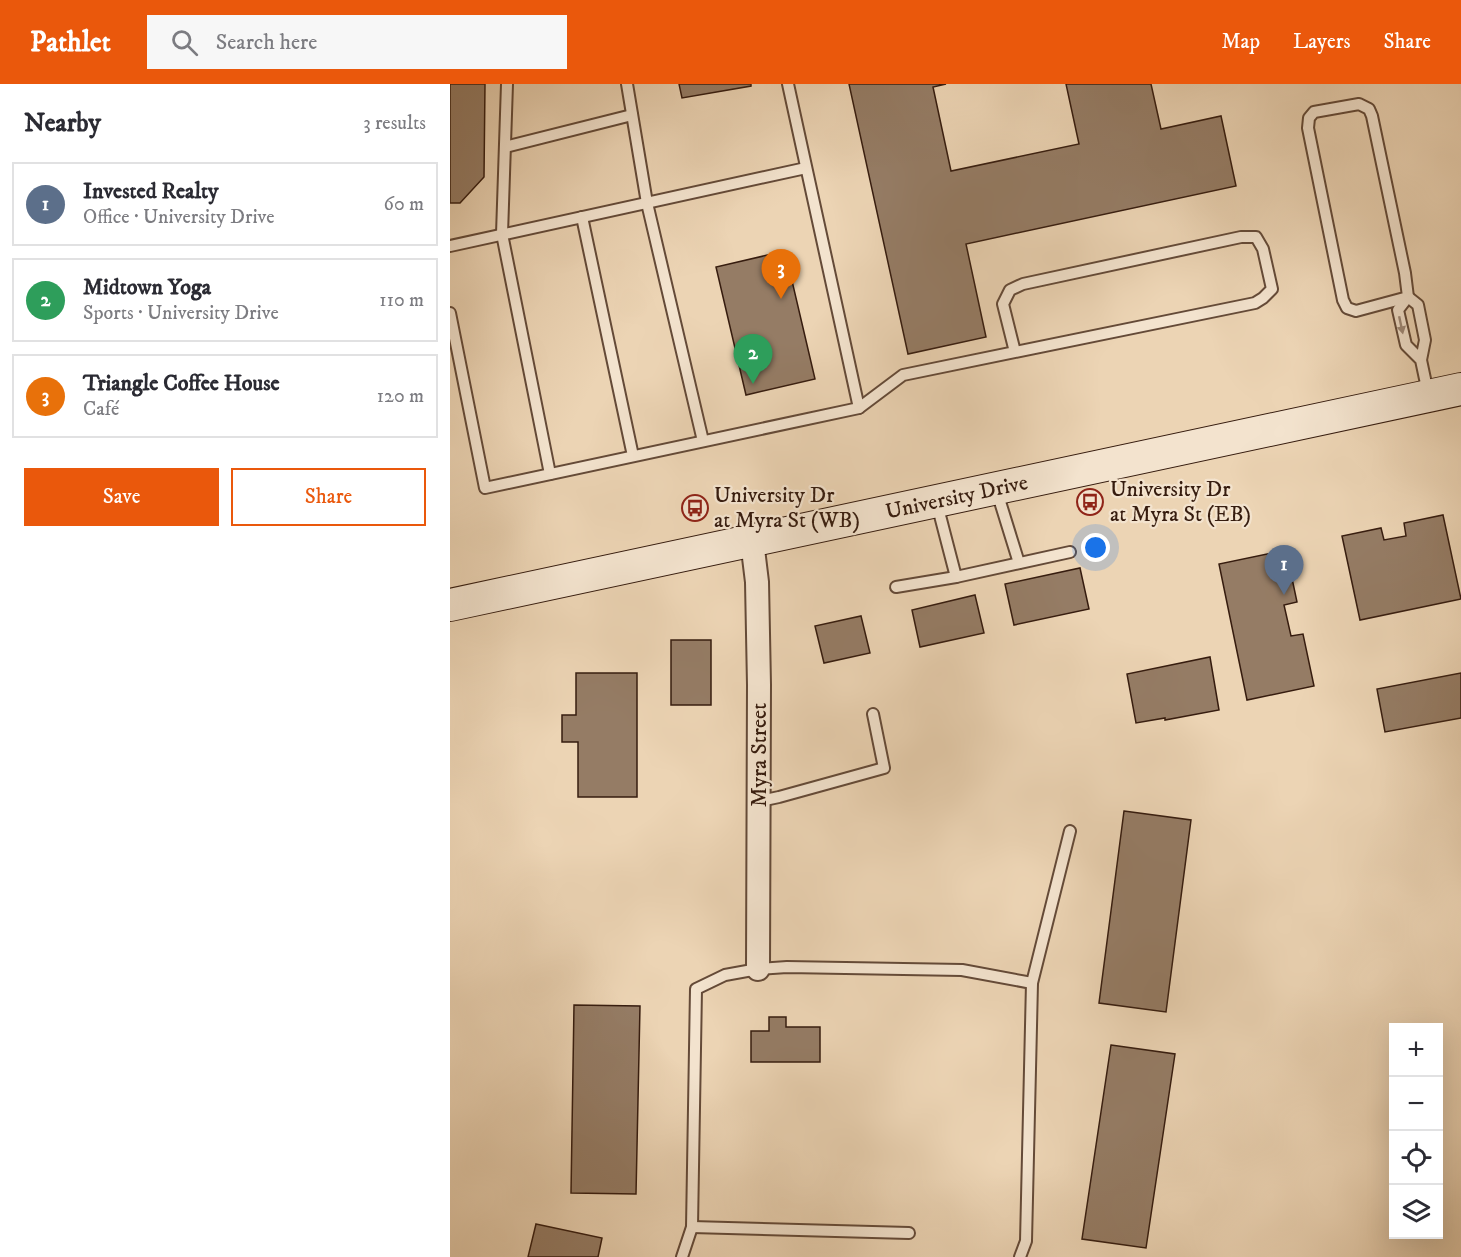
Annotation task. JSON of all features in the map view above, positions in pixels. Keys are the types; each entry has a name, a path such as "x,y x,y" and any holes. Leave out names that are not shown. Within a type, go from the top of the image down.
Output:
{"main road":[{"name":"University Drive","path":"450,605 1461,389"}],"street":[{"name":"Myra Street","path":"752,541 757,582 760,801 758,969"}],"lane":[{"path":"507,84 502,234 550,474"},
{"path":"627,84 647,203 703,441"},
{"path":"788,84 859,408"},
{"path":"1407,297 1356,311 1347,308 1343,300 1308,128 1309,118 1314,112 1359,104 1369,109 1403,262 1407,297 1398,310 1406,345 1421,360"},
{"path":"505,147 632,115"},
{"path":"450,246 806,168"},
{"path":"582,217 633,456"},
{"path":"450,313 485,488 859,408 903,375 1255,303 1272,289 1263,249 1256,237 1241,237 1023,284 1010,290 1003,304 1015,352"},
{"path":"1407,297 1418,305 1425,340 1421,360 1428,396"},
{"path":"996,488 1019,563"},
{"path":"937,501 956,577"},
{"path":"896,587 956,577 1070,552"},
{"path":"760,801 884,768 873,714"},
{"path":"1020,1257 1026,1241 1032,983 1070,831"},
{"path":"682,1257 692,1227 696,989 725,975 758,969 787,968 962,970 1032,983"},
{"path":"692,1227 909,1233"}],"building":[{"path":"450,84 485,84 484,177 460,203 450,203"},
{"path":"679,84 751,84 751,86 682,98"},
{"path":"849,84 946,84 933,87 951,171 1079,144 1066,84 1151,84 1161,129 1221,116 1236,186 966,244 986,337 908,354"},
{"path":"785,251 815,379 746,395 716,267"},
{"path":"1443,515 1461,599 1360,620 1342,536 1381,528 1384,540 1406,536 1404,523"},
{"path":"1286,550 1297,602 1284,605 1291,636 1303,634 1314,686 1247,700 1219,564"},
{"path":"1080,568 1089,609 1014,625 1005,584"},
{"path":"975,595 984,633 920,647 912,610"},
{"path":"861,616 870,653 824,663 815,626"},
{"path":"671,640 711,640 711,705 671,705"},
{"path":"1210,657 1219,710 1136,723 1127,674"},
{"path":"576,673 637,673 637,797 578,797 578,742 562,742 562,715 576,715"},
{"path":"1461,673 1461,718 1385,732 1377,689"},
{"path":"1124,811 1191,820 1166,1012 1099,1003"},
{"path":"574,1005 640,1006 636,1194 571,1193"},
{"path":"769,1017 786,1017 786,1027 820,1027 820,1062 751,1062 751,1031 769,1031"},
{"path":"1111,1045 1175,1054 1146,1248 1082,1239"},
{"path":"536,1224 602,1238 598,1257 528,1257"}],"place":[{"name":"Triangle Coffee House","path":"781,299"},
{"name":"Midtown Yoga","path":"753,384"},
{"name":"University Dr at Myra St (EB)","path":"1090,502"},
{"name":"University Dr at Myra St (WB)","path":"695,508"},
{"name":"Invested Realty","path":"1284,595"}]}
